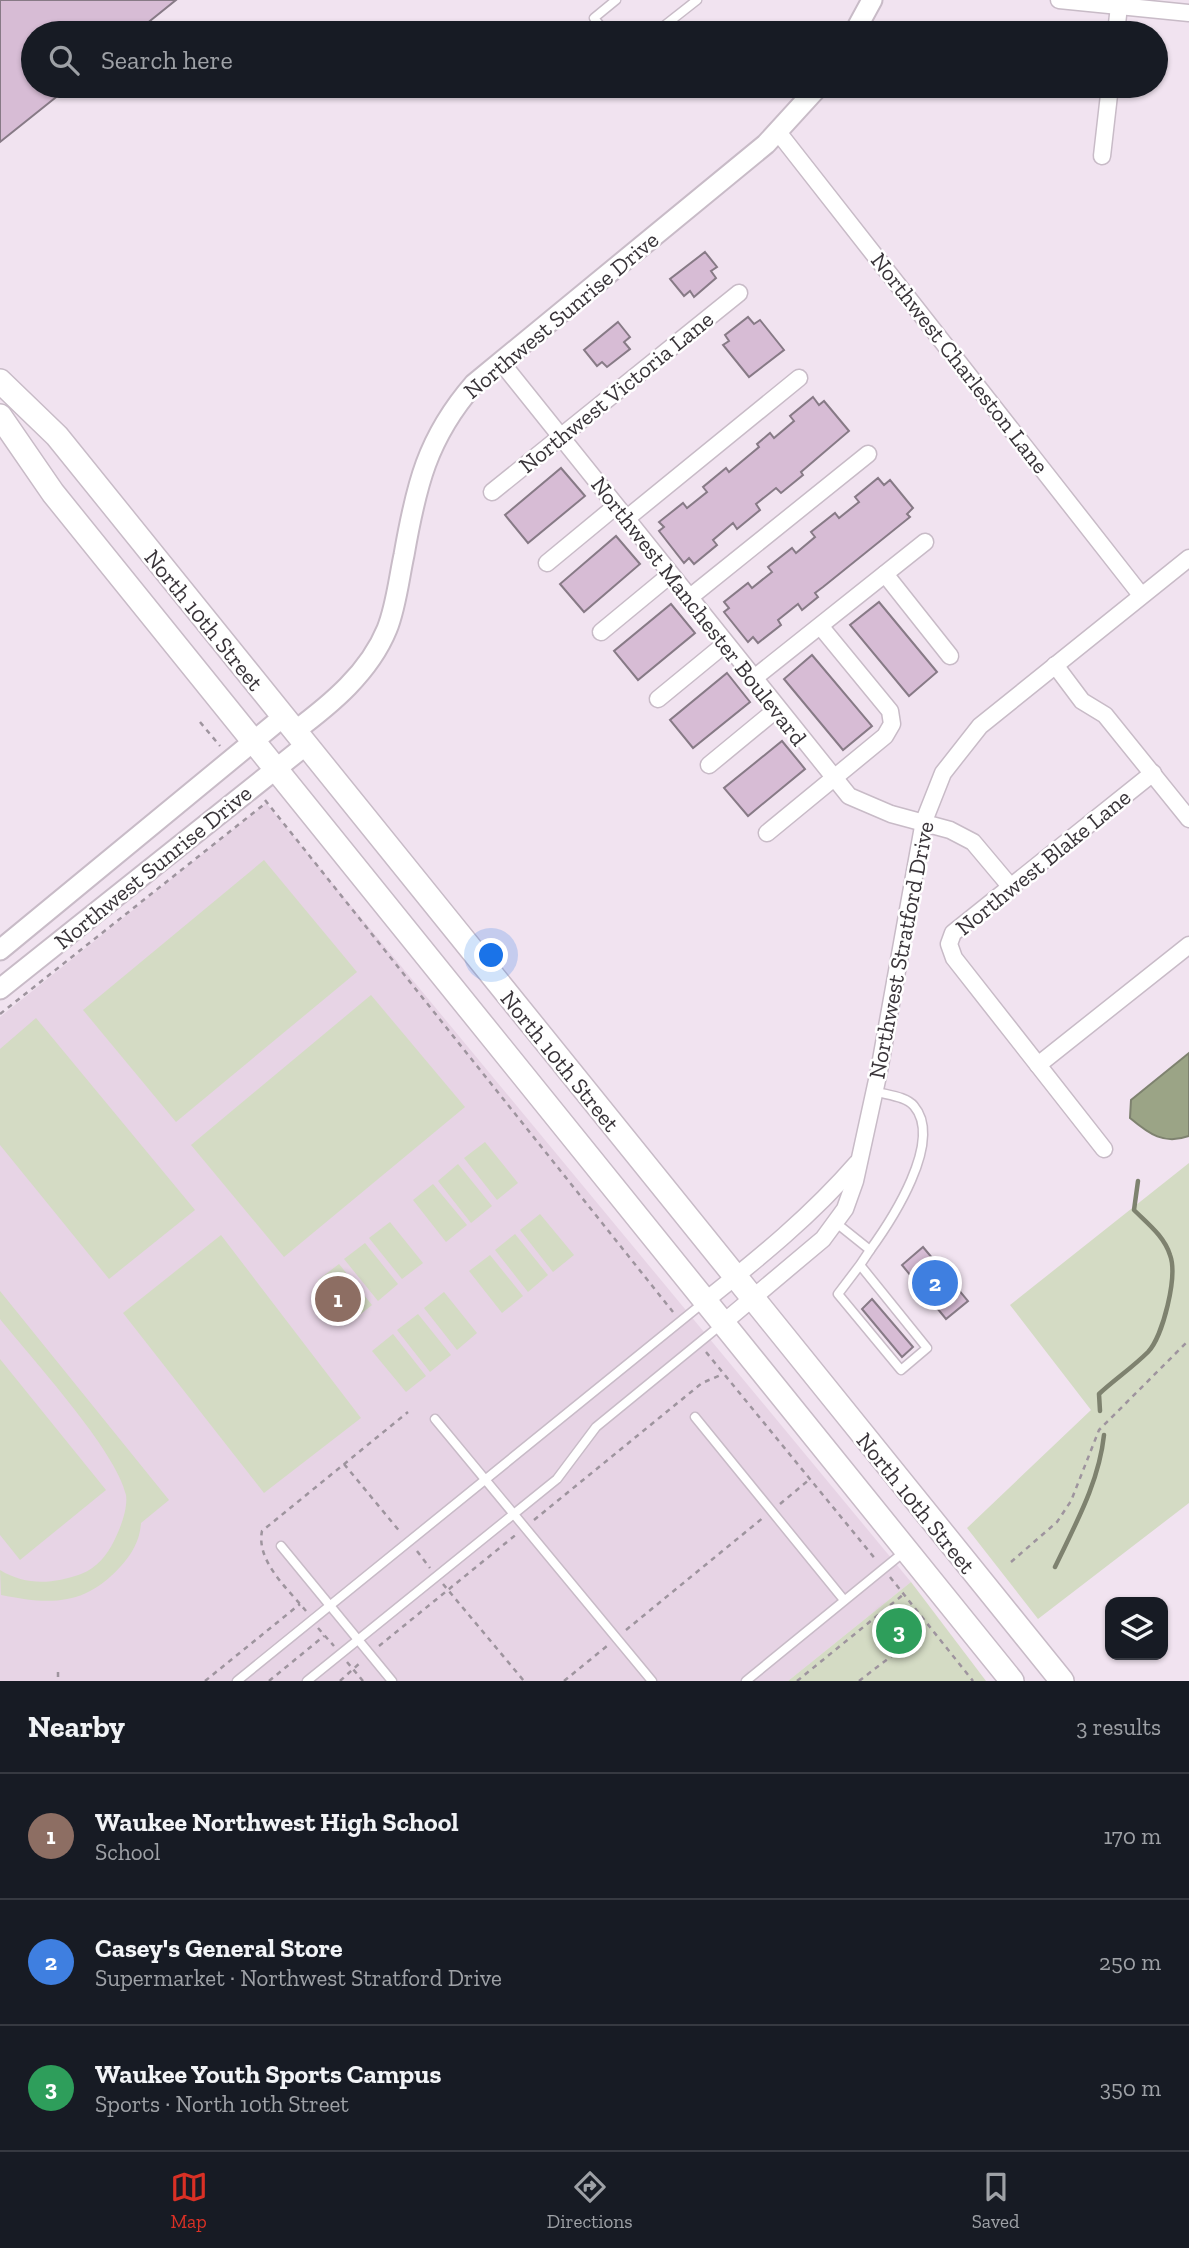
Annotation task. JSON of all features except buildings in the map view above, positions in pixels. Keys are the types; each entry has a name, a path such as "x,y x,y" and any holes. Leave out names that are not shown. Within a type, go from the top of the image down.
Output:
{"main road":[{"name":"North 10th Street","path":"0,382 57,436 1062,1681"},
{"name":"North 10th Street","path":"0,416 53,493 1012,1681"}],"street":[{"path":"861,21 872,0"},
{"path":"1059,0 1189,13"},
{"path":"1117,21 1119,6"},
{"name":"Northwest Sunrise Drive","path":"0,989 276,769 294,731 356,678 387,629 414,502 431,448 449,413 474,384 766,144 808,98"},
{"path":"1102,156 1109,98"},
{"name":"Northwest Charleston Lane","path":"778,132 1141,595"},
{"name":"Northwest Victoria Lane","path":"492,492 739,293"},
{"name":"Northwest Manchester Boulevard","path":"501,362 849,796 869,806 923,821 973,842 1010,886"},
{"path":"547,563 621,512 799,378"},
{"path":"689,598 868,454"},
{"path":"753,679 925,542"},
{"name":"Northwest Stratford Drive","path":"723,1323 823,1240 845,1209 874,1091 923,821 943,772 980,726 1189,558"},
{"path":"885,574 950,656"},
{"path":"601,632 670,575"},
{"path":"767,833 885,736 892,723 890,711 821,627"},
{"path":"658,699 725,644"},
{"path":"1055,665 1082,701 1105,715 1189,819"},
{"path":"709,765 777,709"},
{"name":"Northwest Sunrise Drive","path":"0,950 253,741 294,731"},
{"name":"Northwest Blake Lane","path":"1038,1065 954,958 949,944 953,933 1153,773"},
{"path":"1104,1149 1038,1065 1189,945"},
{"path":"705,1301 800,1223 858,1161"}],"lane":[{"path":"596,21 594,18 616,0"},
{"path":"671,21 697,0"},
{"path":"860,1265 927,1348 901,1370 838,1293 899,1209 916,1167 923,1135 915,1107 906,1100 874,1091"},
{"path":"835,1222 870,1250"},
{"path":"237,1681 705,1301"},
{"path":"307,1681 557,1479 596,1427 723,1323"},
{"path":"695,1417 845,1600"},
{"path":"435,1419 652,1681"},
{"path":"281,1546 392,1681"},
{"path":"746,1681 907,1550"}],"path":[{"path":"0,1014 267,802 680,1321"},
{"path":"1011,1562 1057,1522 1071,1502 1100,1430 1189,1340"},
{"path":"698,1343 973,1681"},
{"path":"340,1681 702,1383 723,1374"},
{"path":"363,1681 265,1560 259,1545 262,1531 408,1412"},
{"path":"564,1681 810,1479"},
{"path":"797,1681 904,1594"},
{"path":"205,1681 300,1604"},
{"path":"269,1681 324,1636"},
{"path":"859,1681 915,1638"},
{"path":"58,1672 58,1681"}],"shaded area":[{"path":"266,803 911,1582 788,1681 0,1681 0,1017"},
{"path":"264,860 357,972 176,1122 83,1010"},
{"path":"371,995 465,1107 284,1257 191,1145"},
{"path":"36,1018 195,1210 109,1279 0,1145 0,1049"},
{"path":"1189,1053 1189,1136 1172,1139 1157,1136 1130,1118 1131,1100"},
{"path":"485,1142 518,1183 497,1200 464,1158"},
{"path":"1189,1163 1189,1503 1038,1619 967,1528 1091,1410 1010,1305"},
{"path":"458,1164 492,1206 471,1223 438,1181"},
{"path":"433,1184 467,1225 446,1242 413,1200"},
{"path":"540,1214 574,1255 553,1272 520,1230"},
{"path":"390,1222 423,1263 402,1279 369,1238"},
{"path":"515,1234 548,1275 528,1292 495,1250"},
{"path":"221,1235 361,1418 264,1493 123,1313"},
{"path":"365,1243 398,1284 378,1301 344,1259"},
{"path":"490,1255 523,1296 502,1313 469,1271"},
{"path":"339,1264 372,1305 351,1322 318,1280"},
{"path":"0,1291 169,1500 141,1523 132,1552 108,1579 94,1589 66,1599 51,1601 1,1595 0,1570 20,1579 40,1582 60,1580 87,1571 101,1560 114,1541 125,1513 126,1495 107,1454 90,1430 0,1319"},
{"path":"444,1292 477,1333 457,1350 424,1308"},
{"path":"418,1314 451,1355 430,1372 397,1330"},
{"path":"393,1334 426,1376 406,1392 372,1351"},
{"path":"0,1359 106,1490 20,1560 0,1535"},
{"path":"911,1582 986,1681 788,1681"}],"waterway":[{"path":"1100,1411 1099,1394 1142,1358 1154,1344 1164,1320 1171,1291 1172,1265 1167,1248 1134,1210 1138,1181"},
{"path":"1055,1567 1092,1486 1104,1435"}],"place":[{"name":"Casey's General Store","path":"935,1283"},
{"name":"Waukee Northwest High School","path":"338,1299"},
{"name":"Waukee Youth Sports Campus","path":"899,1631"}]}
